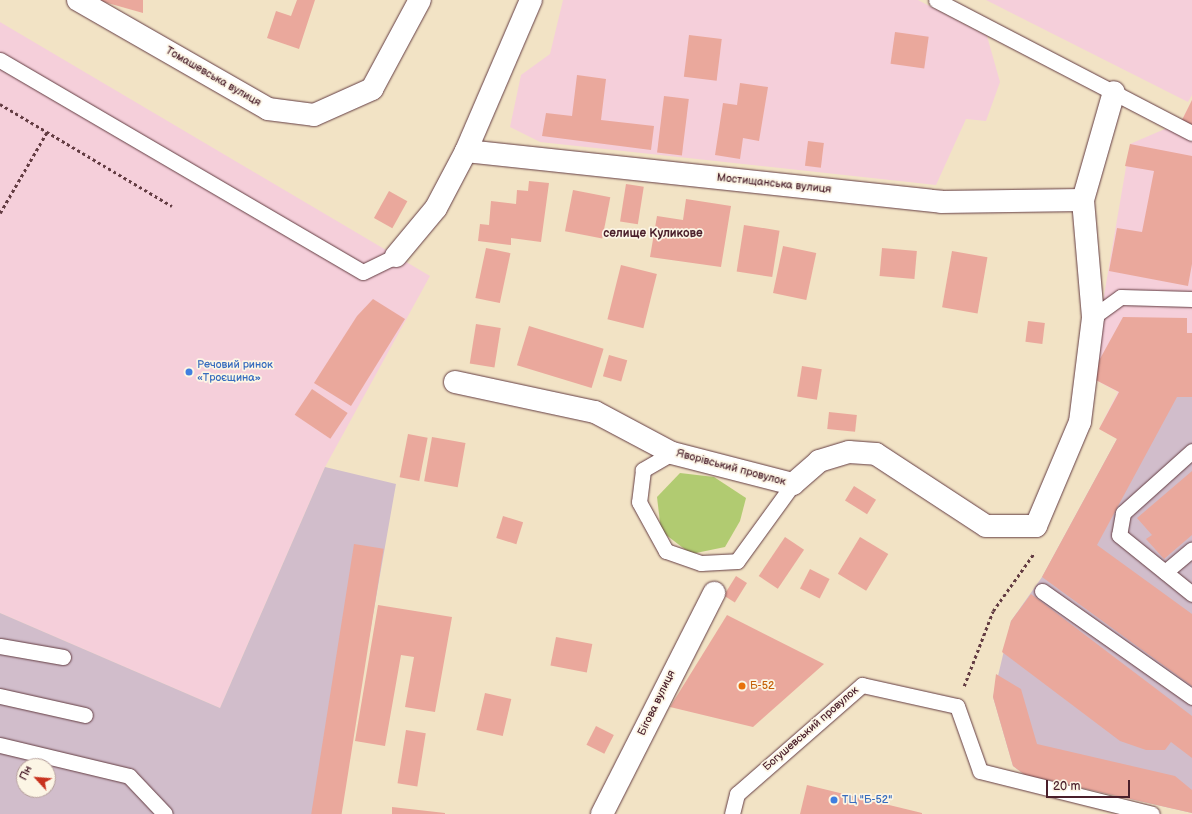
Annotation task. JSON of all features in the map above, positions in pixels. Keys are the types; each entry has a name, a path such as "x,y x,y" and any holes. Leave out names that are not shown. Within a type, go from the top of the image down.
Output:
{"street":[{"name":"Томашевська вулиця","path":"78,0 268,109 314,115 372,89 420,0"},
{"path":"396,256 436,208 466,151 531,0"},
{"path":"1094,317 1083,200 1114,92"},
{"name":"Мостищанська вулиця","path":"466,151 941,202 1083,200"},
{"name":"Яворівський провулок","path":"455,382 594,412 672,453 793,484 819,461 849,452 876,454 986,526 1036,526 1080,422 1094,317"},
{"name":"Бігова вулиця","path":"602,814 714,594"}],"lane":[{"path":"936,0 1192,133"},
{"path":"0,60 363,272 396,256"},
{"path":"1094,317 1120,297 1192,299"},
{"path":"1192,451 1123,512 1118,535 1192,594"},
{"path":"672,453 643,470 639,502 666,551 701,563 737,561 793,484"},
{"path":"1165,572 1192,549"},
{"path":"1042,591 1192,697"},
{"path":"0,646 64,657"},
{"name":"Богушевський провулок","path":"732,814 737,794 862,685 957,706"},
{"path":"0,696 85,715"},
{"path":"957,706 980,771 1152,814"},
{"path":"0,745 129,776 165,814"}],"path":[{"path":"0,104 172,206"},
{"path":"0,213 47,132"},
{"path":"957,706 993,611 1038,549"}],"shaded area":[{"path":"563,0 918,0 987,36 1000,82 986,121 966,119 936,185 540,142 510,127 521,75 550,54"},
{"path":"986,0 1192,0 1192,95 1188,102"},
{"name":"Речовий ринок «Троєщина»","path":"0,22 430,276 325,467 220,708 0,613"},
{"path":"1192,100 1192,370 1099,429 1118,392 1090,377 1130,144 1181,122"},
{"path":"1192,370 1192,813 1025,775 1013,766 993,697 1011,621 1042,577 1117,439"},
{"path":"325,467 396,484 338,814 0,814 0,613 220,708"}],"green space":[{"path":"680,473 714,477 746,498 740,521 725,547 691,554 661,531 657,497"}],"building":[{"path":"97,0 143,0 143,13"},
{"path":"297,0 315,0 299,49 267,38 276,11 291,16"},
{"path":"895,32 929,37 924,68 891,64"},
{"path":"689,35 722,39 717,81 684,77"},
{"path":"577,75 606,79 601,120 654,126 651,150 542,136 546,113 572,116"},
{"path":"740,83 768,87 759,141 743,138 740,159 715,155 723,103 737,105"},
{"path":"664,96 689,99 682,156 657,153"},
{"path":"1192,100 1192,127 1181,122"},
{"path":"808,141 824,143 821,168 805,166"},
{"path":"1130,144 1192,156 1192,264 1188,286 1109,271 1117,228 1142,232 1154,171 1125,166"},
{"path":"529,181 549,183 541,242 511,238 511,245 478,241 480,224 489,225 491,201 516,204 517,190 528,191"},
{"path":"626,184 644,187 638,224 620,222"},
{"path":"573,190 610,197 602,238 565,231"},
{"path":"389,191 407,201 392,228 374,218"},
{"path":"686,199 731,206 721,267 650,257 657,216 683,220"},
{"path":"744,225 780,231 772,277 737,271"},
{"path":"783,246 816,253 806,300 773,293"},
{"path":"486,248 510,253 500,303 475,298"},
{"path":"882,248 917,251 914,279 880,276"},
{"path":"952,251 987,257 978,313 942,307"},
{"path":"621,265 657,274 643,328 607,319"},
{"path":"373,299 405,319 351,406 314,383 357,316"},
{"path":"1123,317 1187,318 1187,333 1192,333 1192,397 1177,397 1097,545 1192,614 1192,686 1042,577 1117,439 1099,429 1119,392 1090,377"},
{"path":"1028,321 1045,323 1042,344 1025,342"},
{"path":"476,324 501,328 494,367 470,364"},
{"path":"529,326 604,349 592,388 517,365"},
{"path":"609,355 627,360 621,381 603,376"},
{"path":"802,366 822,369 817,400 797,397"},
{"path":"312,389 348,413 330,439 295,415"},
{"path":"829,412 857,415 855,432 827,429"},
{"path":"408,434 428,438 419,481 400,477"},
{"path":"432,437 465,443 458,487 424,481"},
{"path":"1192,471 1192,535 1164,559 1146,539 1152,535 1137,518"},
{"path":"854,486 876,500 867,514 845,500"},
{"path":"503,516 523,522 516,544 496,538"},
{"path":"785,537 804,550 778,589 759,576"},
{"path":"860,537 888,554 866,591 838,574"},
{"path":"354,544 384,549 342,814 311,814"},
{"path":"810,569 830,579 820,599 800,589"},
{"path":"736,576 747,583 735,602 724,596"},
{"path":"1031,594 1192,716 1192,758 1171,742 1165,750 1146,750 1120,741 1002,652 1011,621"},
{"path":"378,605 452,617 435,712 405,707 414,657 401,655 385,746 355,741"},
{"name":"Б-52","path":"727,615 824,664 753,727 670,707"},
{"path":"556,637 592,644 587,673 550,665"},
{"path":"996,674 1021,689 1037,744 1175,776 1192,790 1192,813 1025,775 1013,766 993,697"},
{"path":"485,693 511,699 503,736 476,730"},
{"path":"596,726 614,735 604,754 586,745"},
{"path":"406,730 426,733 417,786 398,783"},
{"name":"ТЦ \"Б-52\"","path":"807,785 922,813 922,814 800,814"},
{"path":"392,807 445,813 445,814 392,814"}],"place":[{"name":"Речовий ринок «Троєщина»","path":"189,372"},
{"name":"Б-52","path":"742,686"},
{"name":"ТЦ \"Б-52\"","path":"834,800"}],"district":[{"name":"селище Куликове","path":"653,234"}]}
